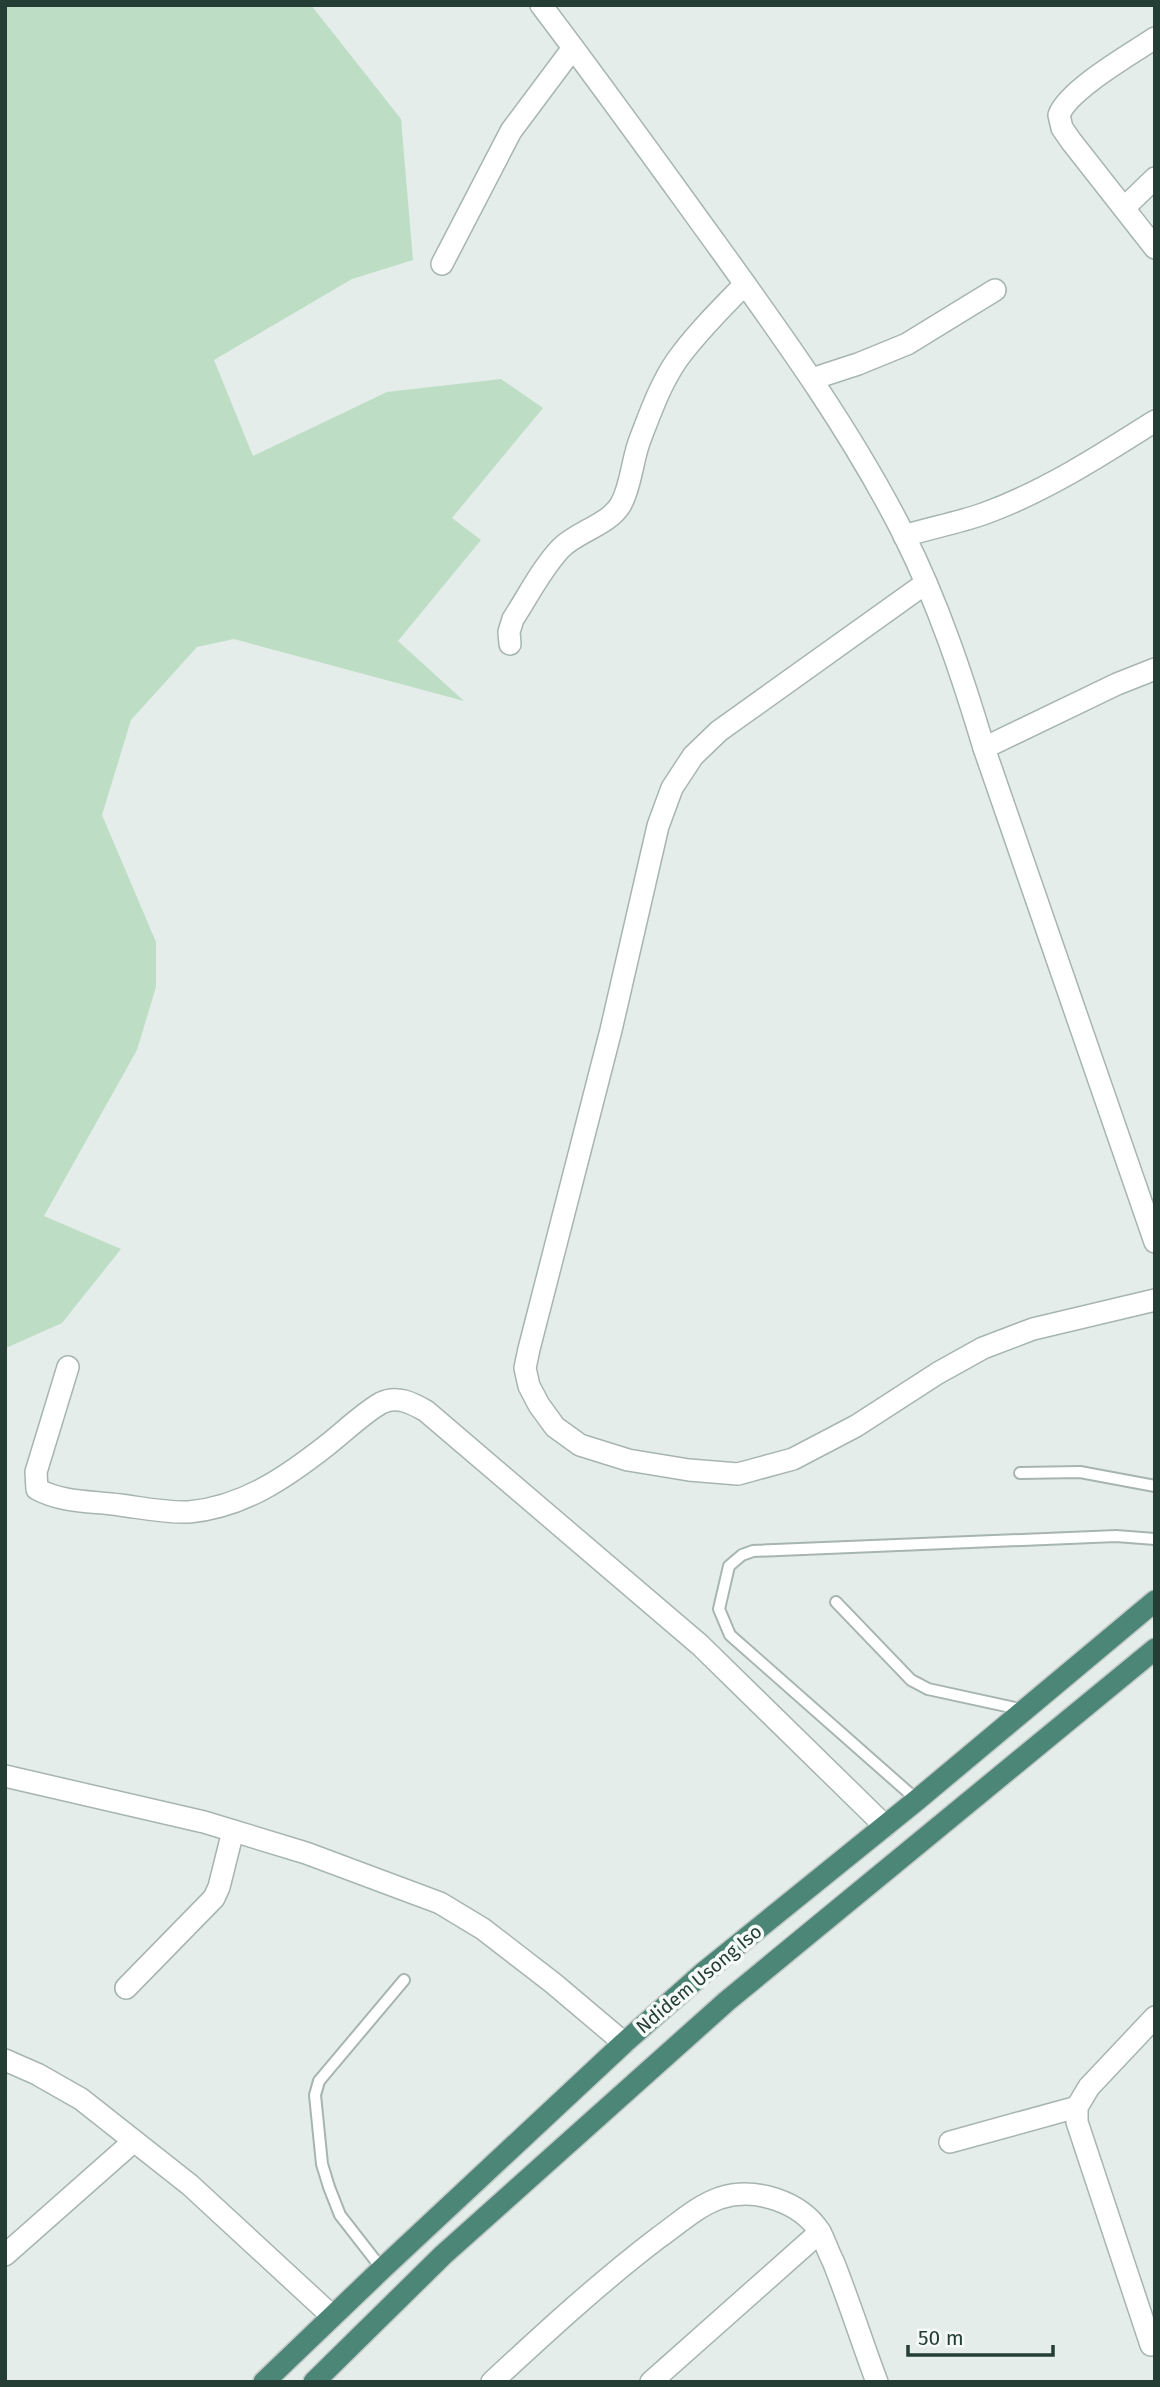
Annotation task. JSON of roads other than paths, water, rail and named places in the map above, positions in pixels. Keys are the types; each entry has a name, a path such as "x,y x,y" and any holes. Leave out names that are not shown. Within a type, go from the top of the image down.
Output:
{"highway":[{"name":"Ndidem Usong Iso","path":"264,2382 624,2043 703,1973 917,1800 1155,1601"},
{"name":"Ndidem Usong Iso","path":"314,2382 443,2255 727,2001 1155,1649"}],"street":[{"path":"541,5 812,379 867,465 904,536 959,666 984,748 1155,1242"},
{"path":"1155,38 1085,86 1067,102 1059,115 1062,128 1155,248"},
{"path":"442,264 511,131 573,48"},
{"path":"1124,208 1155,178"},
{"path":"510,644 509,632 513,619 559,550 570,540 605,520 620,505 626,492 635,451 663,384 694,337 745,284"},
{"path":"812,379 906,344 996,290"},
{"path":"904,536 983,514 1034,491 1093,460 1155,421"},
{"path":"926,583 719,731 693,756 673,788 659,826 611,1030 524,1368 529,1386 555,1427 580,1445 628,1460 689,1470 738,1474 793,1459 856,1426 937,1373 983,1348 1032,1329 1155,1300"},
{"path":"984,748 1117,684 1155,669"},
{"path":"68,1367 36,1472 37,1489 52,1497 146,1510 188,1512 220,1507 254,1496 317,1453 382,1402 398,1399 426,1410 700,1644 885,1826"},
{"path":"5,1776 233,1830 306,1853 440,1903 483,1929 624,2043"},
{"path":"126,1988 214,1898 233,1830"},
{"path":"1151,2345 1077,2122 1077,2107 1089,2087 1155,2017"},
{"path":"5,2060 37,2074 81,2099 190,2185 332,2316"},
{"path":"950,2141 1077,2107"},
{"path":"5,2255 134,2141"},
{"path":"492,2382 616,2270 702,2205 723,2197 746,2194 770,2197 792,2206 820,2232 877,2382"},
{"path":"651,2382 820,2232"}],"lane":[{"path":"1020,1473 1080,1472 1155,1486"},
{"path":"917,1800 730,1635 719,1609 729,1566 742,1555 753,1551 1115,1536 1155,1539"},
{"path":"836,1602 911,1680 928,1689 1024,1710"},
{"path":"382,2269 340,2215 329,2187 323,2164 315,2095 319,2081 404,1980"}]}
